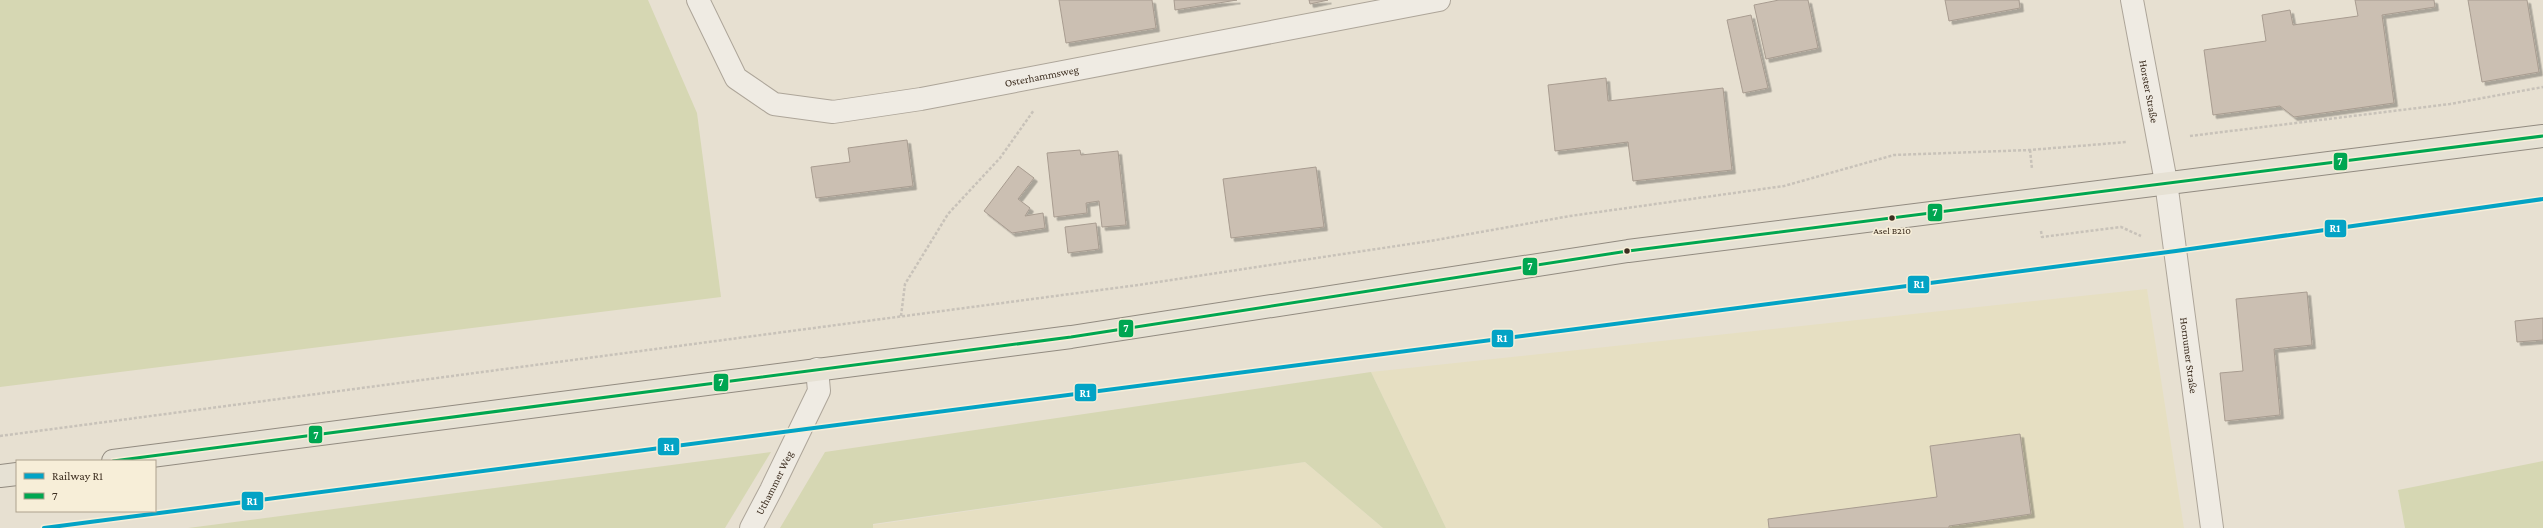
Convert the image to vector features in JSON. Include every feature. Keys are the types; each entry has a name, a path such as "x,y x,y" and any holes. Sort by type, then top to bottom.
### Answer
{"main road":[{"path":"121,460 1071,337 1628,251 2166,182 2543,136"},
{"path":"0,476 16,474"}],"street":[{"name":"Osterhammsweg","path":"698,0 736,78 774,104 833,112 921,99 1439,0"},
{"name":"Horster Straße","path":"2132,0 2166,182"},
{"name":"Hornumer Straße","path":"2166,182 2212,528"},
{"name":"Uthammer Weg","path":"751,528 819,391 817,369"}],"path":[{"path":"901,316 905,284 948,214 1000,158 1058,73"},
{"path":"0,436 1138,285 1436,240 1570,216 1784,186 1894,155 2030,150 2158,140 2450,104 2543,87"}],"shaded area":[{"path":"2147,289 2184,528 1446,528 1371,372"},
{"path":"1305,462 1383,528 873,528 873,525"}],"green space":[{"path":"0,0 648,0 697,113 721,297 0,387"},
{"path":"1371,372 1446,528 1383,528 1305,462 873,524 873,528 780,528 825,452"},
{"path":"771,452 725,528 188,528"},
{"path":"2543,461 2543,528 2405,528 2398,490"}],"building":[{"path":"1059,0 1152,0 1156,28 1066,43"},
{"path":"1174,0 1237,0 1175,10"},
{"path":"1309,0 1328,0 1310,4"},
{"path":"1779,0 1808,0 1818,48 1766,59 1754,5"},
{"path":"1945,0 2019,0 2020,8 1949,21"},
{"path":"2355,0 2434,0 2435,7 2382,15 2394,103 2294,117 2280,106 2213,115 2204,50 2266,41 2262,15 2290,10 2293,25 2358,16"},
{"path":"2468,0 2527,0 2539,72 2482,82"},
{"path":"1751,15 1768,88 1743,93 1727,20"},
{"path":"1606,78 1608,101 1723,88 1732,170 1633,181 1628,142 1555,151 1548,85"},
{"path":"907,140 913,186 816,198 811,167 850,162 848,148"},
{"path":"1080,150 1081,155 1118,151 1126,225 1102,227 1099,201 1086,203 1087,213 1054,217 1047,153"},
{"path":"1018,166 1034,178 1018,199 1030,208 1025,216 1043,213 1045,228 1012,233 984,211"},
{"path":"1316,167 1324,227 1231,238 1223,179"},
{"path":"1096,223 1099,249 1068,253 1065,227"},
{"path":"2307,292 2312,345 2274,349 2280,415 2225,421 2220,373 2243,371 2236,299"},
{"path":"2543,318 2543,340 2517,342 2515,321"},
{"path":"2020,434 2031,514 1949,526 1949,528 1769,528 1768,519 1937,497 1930,446"}],"rail line":[{"name":"R1","path":"44,528 2176,251 2543,199"}],"transit line":[{"name":"7","path":"121,460 1071,337 1628,251 2543,136"}],"place":[{"name":"Asel B210","path":"1892,218"}]}
